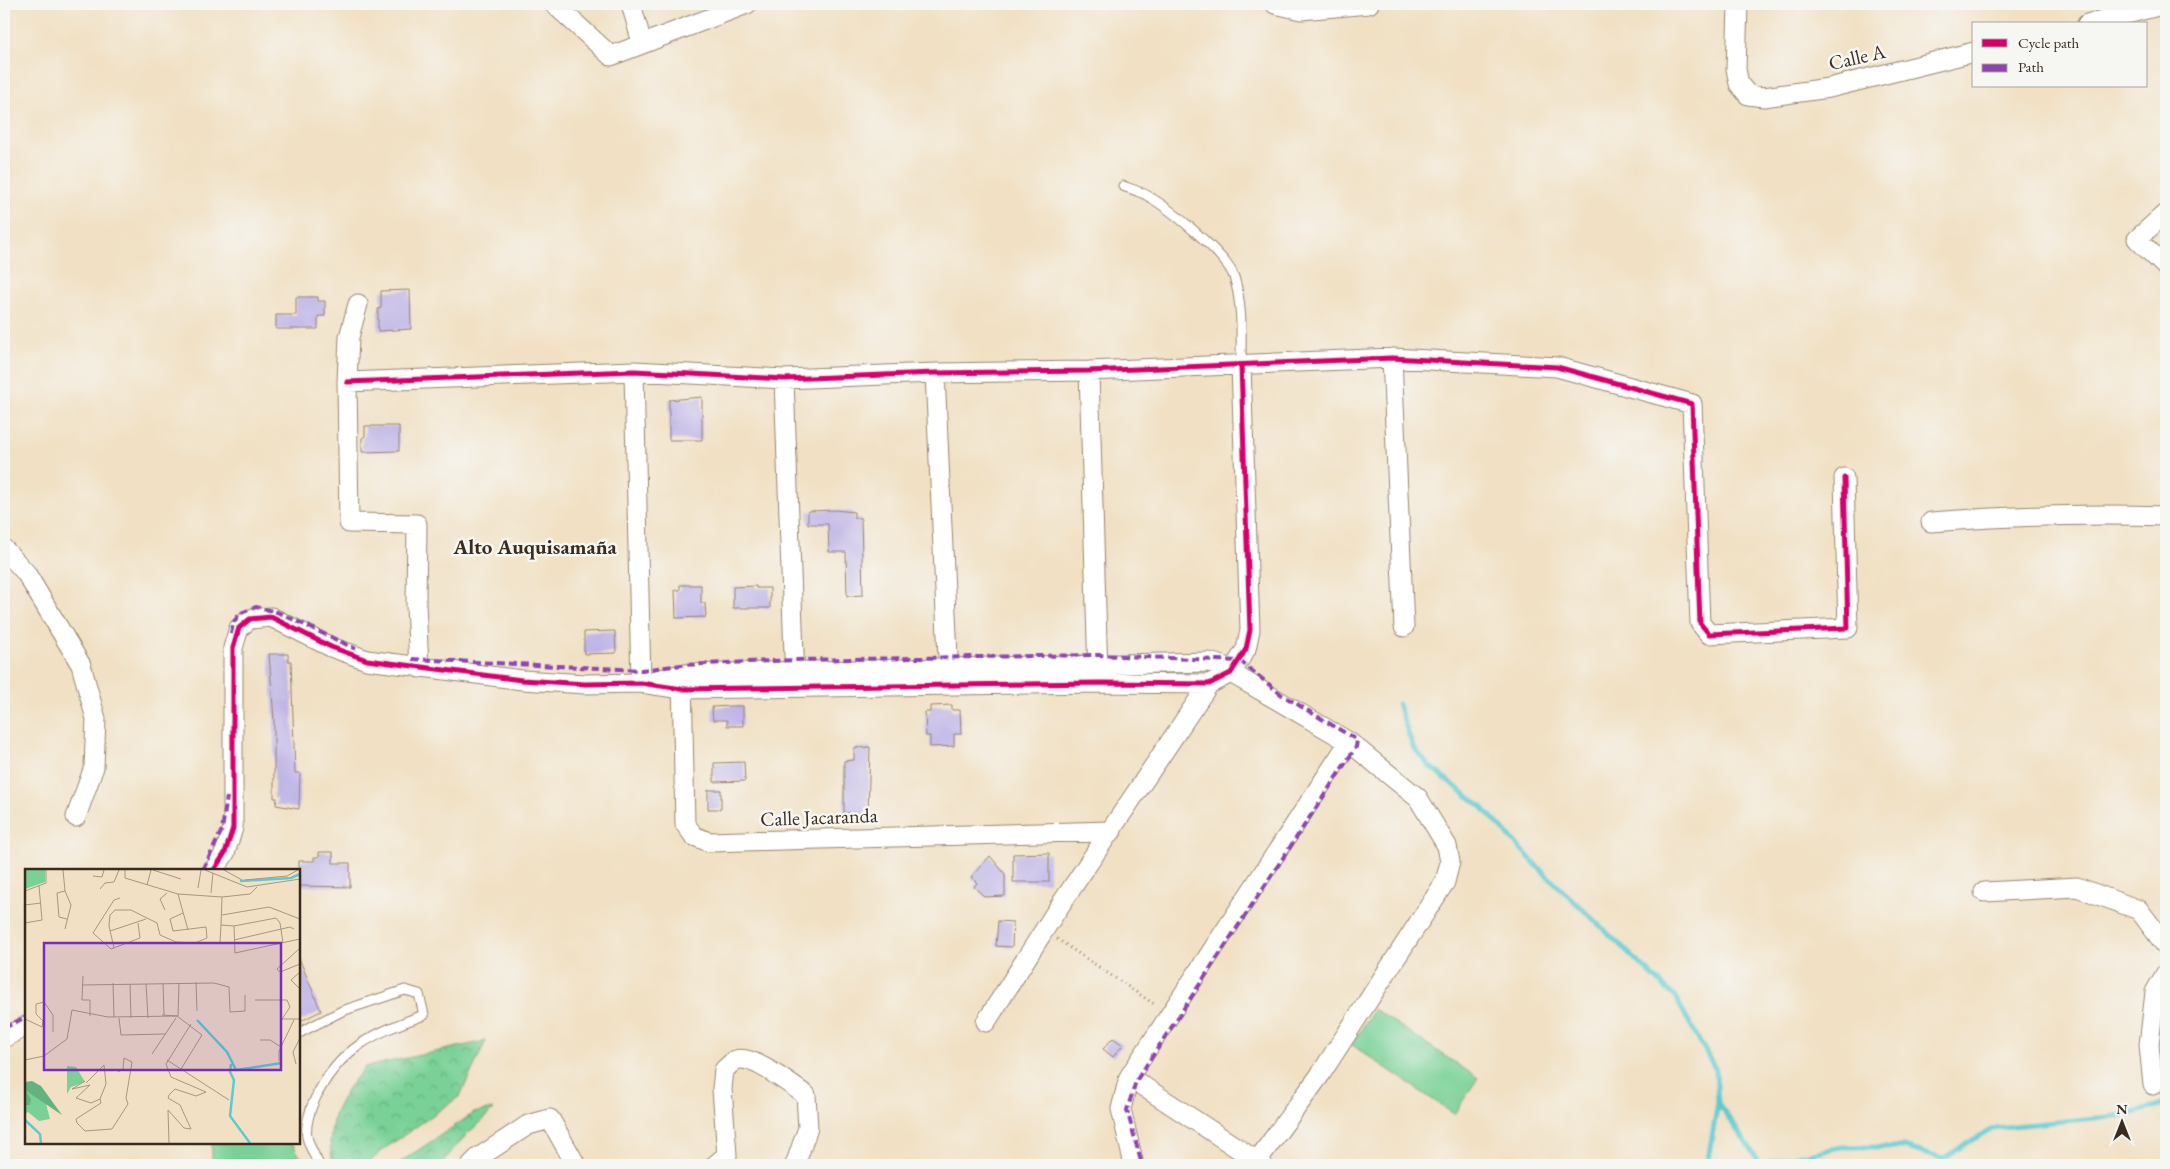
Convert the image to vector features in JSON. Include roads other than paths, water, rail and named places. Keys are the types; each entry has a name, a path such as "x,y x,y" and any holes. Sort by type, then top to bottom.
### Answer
{"street":[{"path":"554,4 611,56 747,4"},
{"path":"630,4 642,44"},
{"path":"1275,4 1300,10 1369,4"},
{"name":"Calle A","path":"1738,4 1736,70 1739,84 1748,96 1764,97 1829,88 1972,52"},
{"path":"2095,22 2166,4"},
{"path":"2166,213 2137,239 2166,267"},
{"path":"358,304 349,337 347,382 349,523 417,524 416,604 419,668"},
{"path":"1392,358 1404,627"},
{"path":"347,382 634,371 784,379 935,373 1089,371 1241,366 1392,358 1558,367 1692,404 1700,623 1709,634 1848,628 1844,478"},
{"path":"215,869 225,853 233,828 233,648 238,628 250,619 271,617 331,647 367,660 522,680 585,684 949,677 1099,683 1209,684 1231,673 1246,650 1250,630 1241,366"},
{"path":"634,371 641,683"},
{"path":"1089,371 1099,683"},
{"path":"935,373 949,677"},
{"path":"784,379 795,680"},
{"path":"1931,522 2019,515 2116,514 2166,516"},
{"path":"4,549 26,574 81,665 94,710 96,718 94,767 76,817"},
{"path":"949,677 1097,664 1209,662 1223,666 1231,673 1349,742 1418,798 1447,846 1450,862 1445,882 1320,1075 1260,1163 1129,1077"},
{"name":"Calle Jacaranda","path":"682,682 685,824 694,836 709,842 1112,831"},
{"path":"986,1022 1044,930 1209,684"},
{"path":"1134,1165 1121,1109 1129,1077 1349,742"},
{"path":"1984,892 2077,887 2139,910 2166,946"},
{"path":"2152,1085 2149,1045 2155,992 2166,973"},
{"path":"4,1038 25,1027"},
{"path":"715,1165 727,1156 722,1089 724,1070 736,1060 745,1060 762,1066 806,1094 808,1128 795,1165"},
{"path":"471,1165 478,1158 528,1125 550,1119 576,1165"}],"lane":[{"path":"1123,186 1148,196 1180,220 1216,252 1233,275 1240,308 1241,366"},
{"path":"300,1032 342,1011 405,990 419,994 424,1015 384,1029 350,1050 322,1084 310,1109 307,1136 319,1165"}],"waterway":[{"path":"1398,704 1413,747 1429,766 1482,807 1538,867 1675,997 1716,1070 1718,1102 1707,1165"},
{"path":"1718,1103 1761,1164 1841,1147 1904,1147 1942,1159 1992,1128 2127,1115 2166,1103"}],"district":[{"name":"Alto Auquisamaña","path":"535,546"}]}
